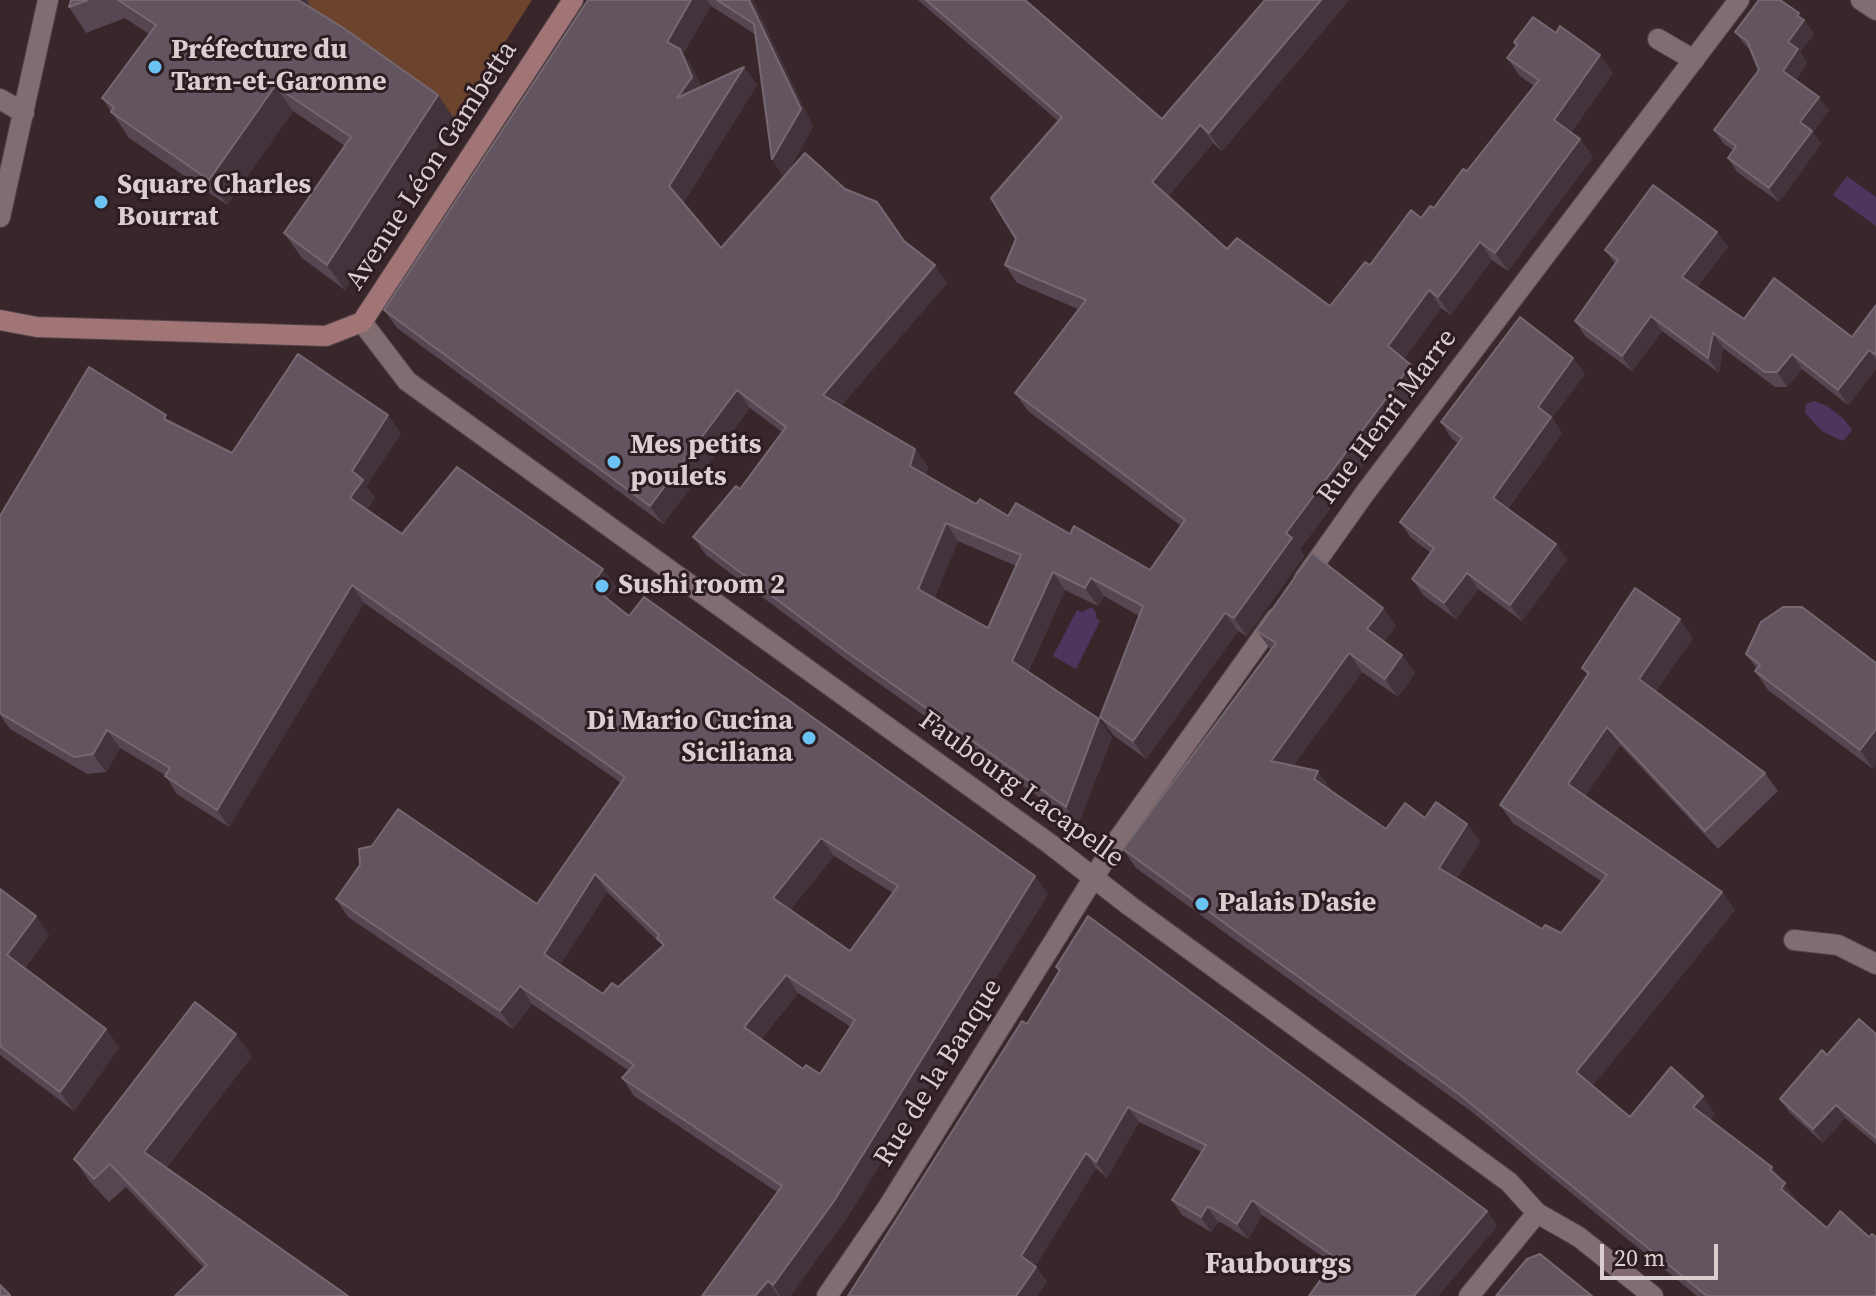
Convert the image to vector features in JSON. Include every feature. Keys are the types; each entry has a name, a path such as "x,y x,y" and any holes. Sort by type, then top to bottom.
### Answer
{"main road":[{"name":"Avenue Léon Gambetta","path":"362,322 573,0"},
{"path":"0,320 37,327 326,336 362,322"}],"street":[{"path":"0,217 48,0"},
{"name":"Rue Henri Marre","path":"1094,877 1365,493 1739,0"},
{"path":"1861,0 1876,10"},
{"path":"1658,39 1694,60"},
{"path":"0,99 24,113"},
{"name":"Faubourg Lacapelle","path":"362,322 407,381 1094,877 1509,1182 1537,1213 1579,1237 1653,1296"},
{"name":"Rue de la Banque","path":"827,1296 886,1210 1094,877"},
{"path":"1794,940 1838,945 1876,964"},
{"path":"1469,1296 1537,1213"}],"shaded area":[{"path":"305,0 532,0 455,120 306,19"},
{"path":"1847,176 1876,197 1876,226 1833,195"},
{"path":"1814,401 1827,406 1852,430 1843,441 1823,432 1805,413 1806,404"},
{"path":"1092,607 1100,621 1076,669 1053,656 1077,610 1082,612"}],"building":[{"path":"71,0 88,0 69,7"},
{"path":"118,0 298,0 438,95 327,265 284,233 351,137 275,86 209,180 111,112 114,107 102,98 156,25"},
{"path":"588,0 691,0 667,42 680,49 692,77 677,98 744,67 669,186 721,248 805,153 845,189 877,202 904,241 935,265 823,395 915,449 910,466 976,504 980,499 1008,516 1016,503 1070,534 1074,526 1150,570 1185,520 1015,393 1086,300 1005,265 1016,239 991,198 1062,117 926,0 1025,0 1162,119 1265,0 1321,0 1209,133 1200,125 1152,182 1227,249 1237,238 1330,306 1365,262 1370,265 1411,210 1421,218 1430,206 1434,208 1539,80 1507,58 1517,45 1514,42 1533,17 1556,33 1560,26 1600,55 1554,120 1580,139 1495,253 1480,242 1438,297 1429,290 1388,346 1411,365 1286,533 1292,538 1234,618 1225,613 1133,741 1100,717 1143,606 1091,578 1085,588 1053,572 1012,661 1099,719 1066,807 847,652 693,537 736,486 740,489 786,427 737,390 650,506 384,310","holes":["946,523 1021,555 988,628 918,589"]},
{"path":"717,0 749,0 801,109 772,159 754,24"},
{"path":"1759,0 1780,0 1804,20 1788,42 1798,49 1783,71 1819,97 1800,122 1812,131 1769,188 1728,158 1736,146 1714,130 1759,70 1747,41 1735,32"},
{"path":"1653,185 1717,232 1682,277 1744,319 1774,278 1852,337 1876,305 1876,355 1869,350 1838,390 1792,354 1777,372 1765,372 1713,333 1708,358 1651,316 1622,356 1575,321 1618,260 1605,250"},
{"path":"1520,317 1573,358 1538,407 1551,417 1493,498 1556,544 1510,605 1467,573 1444,603 1412,579 1434,548 1400,522 1462,438 1441,422"},
{"path":"298,354 388,415 352,471 363,480 350,498 402,534 457,467 603,569 591,586 629,616 644,597 1035,876 834,1201 773,1285 768,1281 755,1296 702,1296 782,1186 622,1078 634,1065 520,986 500,1011 336,899 360,865 359,849 372,846 398,809 537,904 625,777 352,585 217,810 165,776 170,768 107,730 93,754 74,757 0,713 0,516 89,367 166,415 164,419 232,453","holes":["821,838 898,886 850,951 773,898","595,874 659,935 657,938 664,945 618,987 612,983 603,994 544,954","786,975 855,1020 820,1074 806,1065 803,1069 744,1027"]},
{"path":"1312,553 1383,608 1367,629 1402,655 1385,679 1349,653 1271,761 1318,771 1314,779 1386,829 1405,803 1425,818 1436,802 1467,824 1439,868 1542,929 1545,925 1561,933 1607,875 1500,805 1589,673 1582,668 1635,588 1680,619 1639,679 1765,773 1705,831 1607,727 1568,784 1722,892 1576,1072 1630,1117 1671,1067 1703,1096 1693,1107 1772,1167 1770,1170 1785,1183 1781,1189 1827,1228 1840,1211 1869,1237 1872,1234 1876,1237 1876,1296 1707,1296 1459,1094 1123,849 1276,643 1257,631"},
{"path":"1783,607 1802,607 1876,663 1876,729 1860,750 1755,671 1760,665 1746,654 1761,622"},
{"path":"0,889 36,916 7,955 106,1029 60,1092 0,1046"},
{"path":"1088,916 1487,1211 1414,1296 1309,1296 1336,1258 1252,1200 1237,1224 1212,1208 1207,1207 1201,1217 1172,1200 1206,1145 1128,1107 1096,1162 1086,1153 1021,1256 1036,1267 1016,1296 848,1296 1022,1021 1027,1024 1060,970 1056,967"},
{"path":"195,1002 236,1034 144,1152 348,1296 175,1296 207,1265 110,1164 94,1179 74,1159"},
{"path":"1859,1019 1876,1034 1876,1138 1836,1105 1813,1129 1780,1099 1822,1050 1827,1055"},
{"path":"1540,1254 1592,1296 1496,1296 1527,1259"},
{"path":"0,1285 10,1295 0,1296"}],"place":[{"name":"Préfecture du Tarn-et-Garonne","path":"155,67"},
{"name":"Square Charles Bourrat","path":"101,202"},
{"name":"Mes petits poulets","path":"614,462"},
{"name":"Sushi room 2","path":"602,586"},
{"name":"Di Mario Cucina Siciliana","path":"809,738"},
{"name":"Palais D'asie","path":"1202,904"}],"district":[{"name":"Faubourgs","path":"1278,1265"}]}
